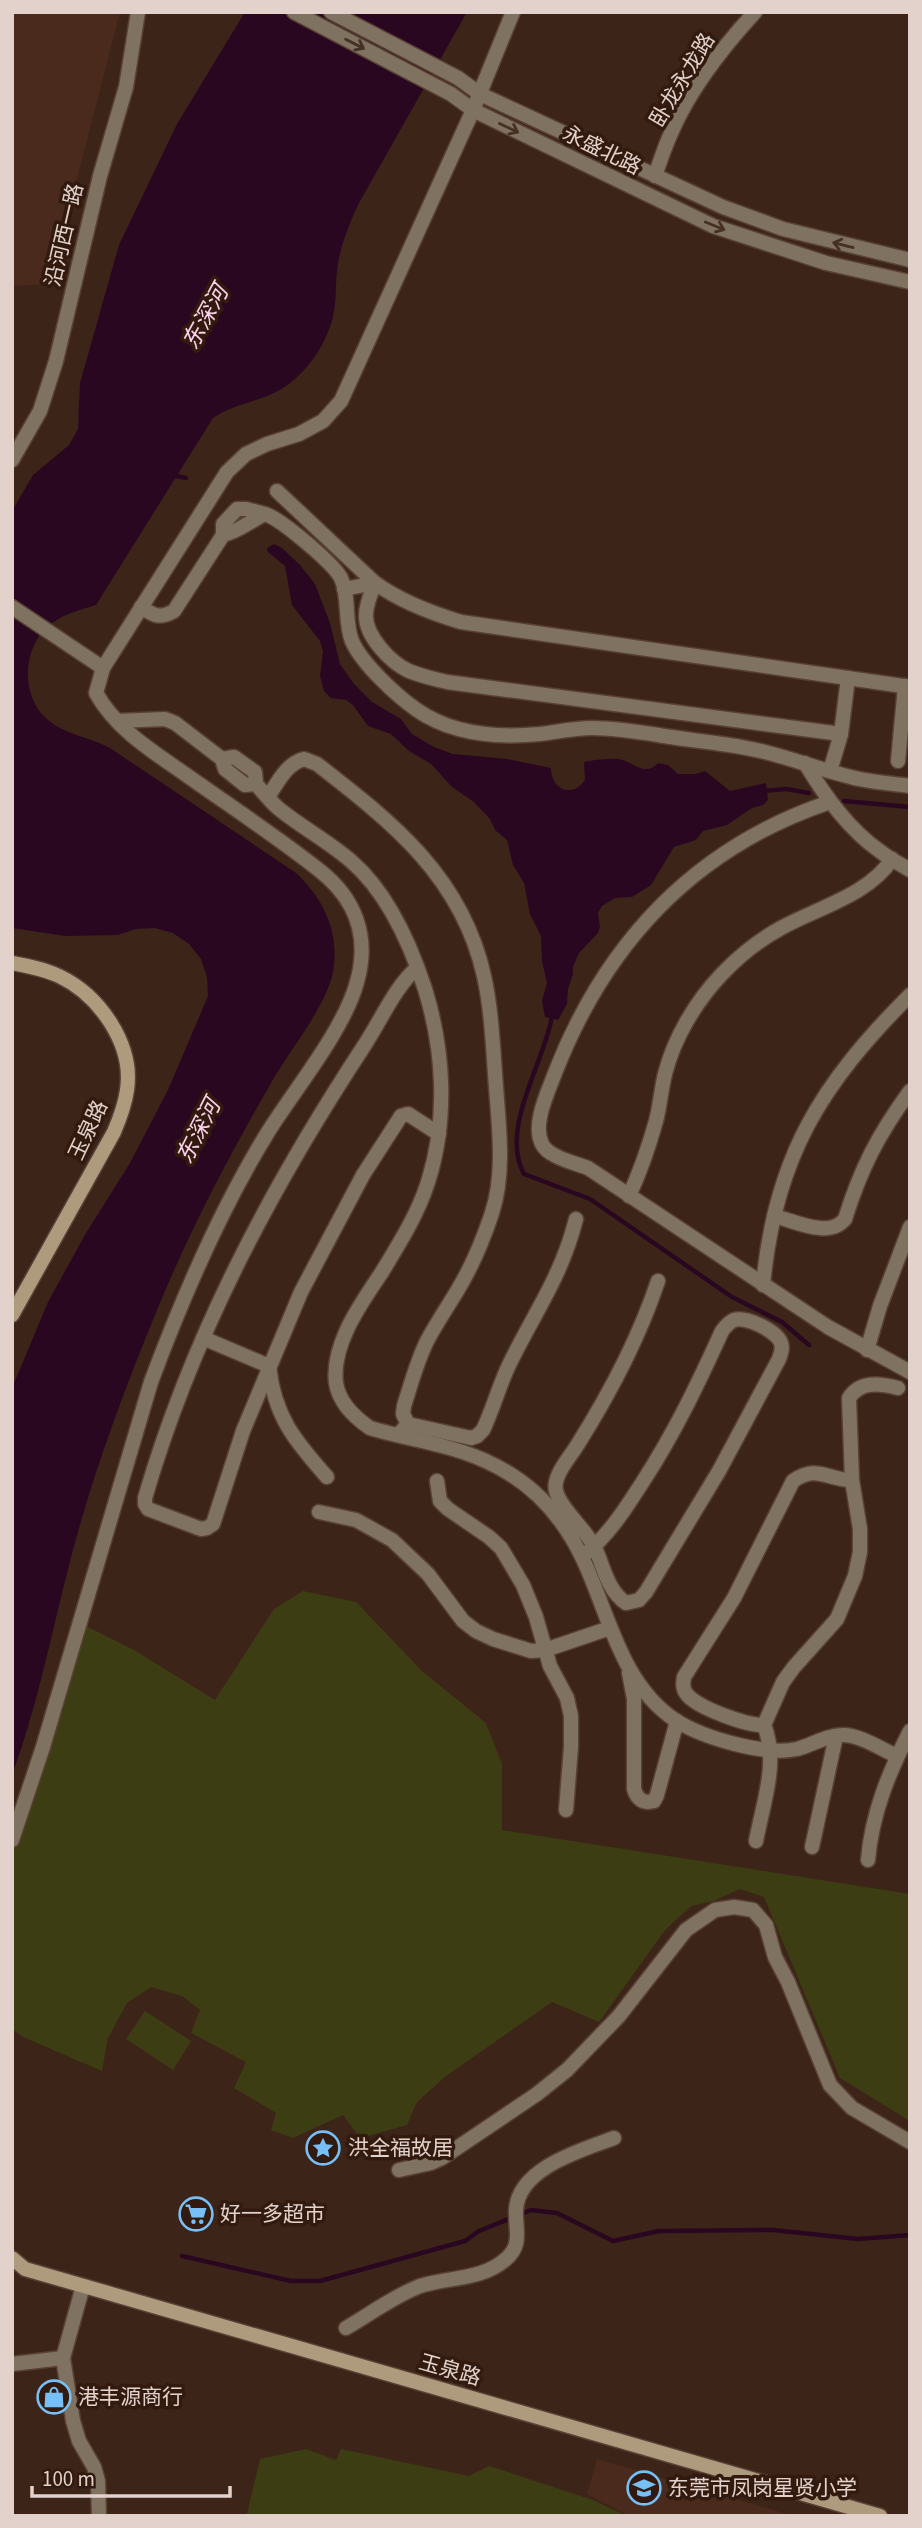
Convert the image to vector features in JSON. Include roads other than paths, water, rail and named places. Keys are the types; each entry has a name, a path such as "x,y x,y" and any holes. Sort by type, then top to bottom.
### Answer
{"street":[{"name":"沿河西一路","path":"12,460 40,411 57,361 100,176 126,87 138,12"},
{"name":"永盛北路","path":"294,12 451,94 473,110 713,226 826,263 910,282"},
{"name":"永盛北路","path":"331,12 458,78 480,94 655,176 783,229 910,260"},
{"path":"12,1840 47,1734 151,1382 167,1340 213,1235 243,1178 267,1134 341,1019 357,981 360,960 360,941 352,906 344,892 133,737 105,709 96,693 103,668 227,472 246,454 299,434 323,421 341,401 473,110 513,12"},
{"name":"卧龙永龙路","path":"655,176 673,129 704,76 733,36 755,12"},
{"path":"277,491 388,593 461,622 907,686 898,761"},
{"path":"141,607 154,616 166,616 174,611 223,535 235,532 249,521 265,514 282,522 333,568 340,578 352,640 364,659 401,697 419,711 450,726 488,735 610,728 726,743 849,777 910,786"},
{"path":"344,589 375,583"},
{"path":"375,583 365,616 367,628 376,642 406,670 424,676 447,682 841,734"},
{"path":"12,607 103,668"},
{"path":"830,771 841,734 848,678"},
{"path":"117,721 165,719 175,723 222,759 225,769 245,785 256,784 278,807 353,863 373,884 406,941 417,968 432,1014 437,1046 441,1081 439,1134 427,1184 413,1218 348,1327 338,1359 336,1382 346,1406 357,1420 370,1428 464,1451 510,1474 531,1489 551,1509 582,1557 627,1665 650,1698 677,1721 720,1738 770,1750 798,1749 836,1736 905,1744 875,1814 869,1860"},
{"path":"268,797 294,761 304,759 317,764 386,819 429,864 458,905 474,941 484,976 490,1012 499,1131 498,1190 492,1213 470,1265 426,1344 404,1406 403,1414 408,1424"},
{"path":"805,764 830,802 861,835 910,870"},
{"path":"830,802 798,814 736,845 682,886 623,947 601,978 565,1047 541,1114 541,1143 547,1151 588,1168 867,1350 910,1372"},
{"path":"629,1196 656,1123 668,1061 684,1027 707,991 758,942 862,887 879,876 892,859"},
{"name":"玉泉路","path":"12,962 59,976 79,988 99,1006 121,1044 127,1066 128,1088 114,1132 12,1315"},
{"path":"417,968 404,979 295,1155 252,1236 203,1338 166,1430 145,1498 148,1509 201,1529 213,1524 243,1431 269,1366 301,1292 334,1228 401,1116 408,1114 439,1134"},
{"path":"764,1285 774,1216 789,1166 804,1130 821,1100 869,1036 910,995"},
{"path":"774,1216 827,1230 839,1226 845,1219 855,1186 876,1140 910,1091"},
{"path":"408,1424 471,1438 484,1430 507,1369 559,1271 576,1219"},
{"path":"867,1350 887,1284 910,1227"},
{"path":"582,1557 594,1547 617,1522 676,1430 727,1324 741,1319 775,1334 781,1340 782,1349 719,1471 639,1600 626,1603 616,1596 594,1547 586,1532 561,1502 555,1490 556,1479 580,1442 632,1347 658,1281"},
{"path":"203,1338 269,1366"},
{"path":"269,1366 272,1392 279,1411 307,1454 327,1477"},
{"path":"756,1840 772,1760 764,1725 783,1682 837,1619 855,1576 860,1552 860,1529 852,1480 849,1398 854,1390 863,1385 898,1388"},
{"path":"398,1436 408,1424"},
{"path":"764,1725 743,1723 694,1701 686,1694 684,1677 734,1598 793,1481 812,1472 852,1480"},
{"path":"437,1481 440,1501 489,1537 513,1565 536,1617 550,1666 566,1698 570,1717 572,1747 566,1810"},
{"path":"319,1512 356,1520 392,1540 428,1574 463,1621 475,1631 531,1651 545,1650 610,1628"},
{"path":"627,1665 634,1699 634,1789 636,1797 642,1801 654,1801 657,1795 677,1721"},
{"path":"811,1847 836,1736"},
{"path":"399,2170 442,2158 537,2094 597,2041 619,2016 672,1944 686,1930 715,1910 734,1907 753,1910 766,1925 775,1957 830,2085 852,2108 910,2142"},
{"path":"346,2328 420,2286 494,2268 513,2252 518,2242 516,2209 525,2187 559,2158 614,2138"},
{"name":"玉泉路","path":"12,2258 25,2269 880,2516"},
{"path":"83,2286 63,2358 73,2421 79,2441 94,2467 98,2481 99,2516"},
{"path":"12,2364 63,2358"}],"water":[{"name":"东深河","path":"245,12 467,12 359,203 338,263 333,317 316,356 286,386 213,418 96,605 64,616 47,627 33,648 29,661 29,686 39,709 47,719 62,729 110,748 296,873 315,894 328,918 335,958 323,1000 271,1083 225,1166 182,1252 145,1339 91,1489 38,1692 12,1775 12,1388 48,1302 86,1233 130,1163 168,1090 208,996 207,977 201,959 189,944 173,933 155,928 136,929 118,935 65,936 12,928 12,511 33,475 69,445 78,429 80,383 119,245 177,124"},
{"path":"274,544 300,565 315,584 330,623 340,664 354,684 372,702 401,719 412,734 434,747 453,754 507,759 551,768 558,786 569,790 580,786 585,780 584,762 615,759 646,769 658,763 668,765 678,774 705,771 730,791 766,783 768,800 727,825 703,831 696,840 674,847 651,885 632,897 615,898 602,906 598,913 598,933 579,953 573,967 567,1004 558,1020 545,1017 542,1001 547,983 542,961 541,936 530,914 524,883 513,865 507,840 495,830 490,819 474,802 452,787 431,764 409,751 391,734 368,726 353,705 346,700 331,698 324,691 320,676 323,651 320,641 292,605 285,566 268,552 267,548"}],"waterway":[{"path":"171,472 186,478"},
{"path":"761,791 786,789 809,793"},
{"path":"844,801 910,807"},
{"path":"552,1016 520,1116 518,1156 524,1174 590,1199 732,1297 782,1322 809,1345"},
{"path":"182,2256 291,2281 320,2281 465,2241 479,2231 531,2210 557,2213 613,2241 659,2231 773,2230 858,2239 910,2235"}],"place":[{"name":"洪全福故居","path":"323,2148"},
{"name":"好一多超市","path":"196,2214"},
{"name":"港丰源商行","path":"54,2397"},
{"name":"东莞市凤岗星贤小学","path":"644,2488"}]}
